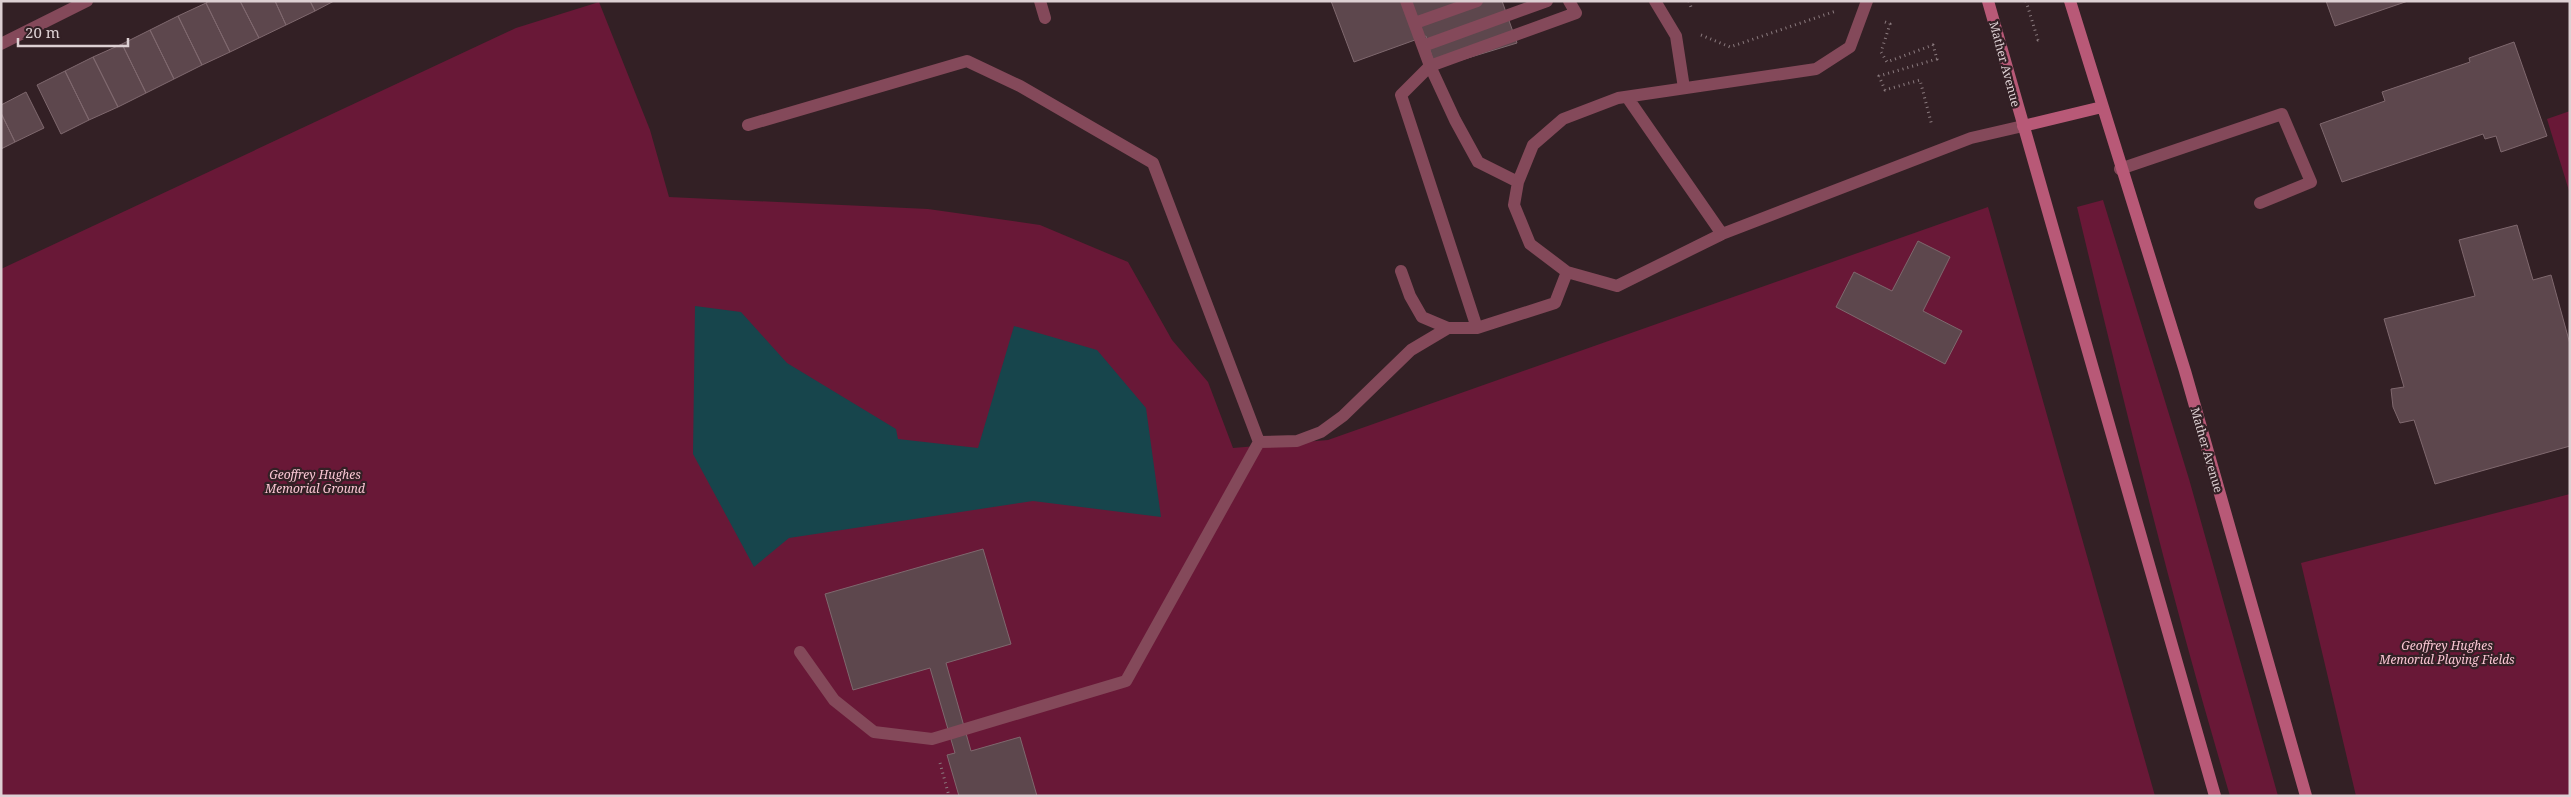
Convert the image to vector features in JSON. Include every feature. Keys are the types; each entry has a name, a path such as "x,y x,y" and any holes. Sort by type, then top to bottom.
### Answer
{"main road":[{"name":"Mather Avenue","path":"1988,1 2022,126 2215,796"},
{"name":"Mather Avenue","path":"2070,1 2120,168 2185,371 2306,796"},
{"path":"2022,126 2102,107"}],"street":[{"path":"1,44 87,1"},
{"path":"1040,1 1045,18"},
{"path":"1406,1 1430,66 1455,120 1478,162 1518,182"},
{"path":"1414,23 1477,1"},
{"path":"1424,46 1547,1"},
{"path":"1477,328 1401,94 1430,66 1576,13 1569,1"},
{"path":"1655,1 1676,36 1684,88"},
{"path":"1867,1 1850,47 1816,69 1627,97 1563,119 1532,145 1518,182 1514,205 1530,244 1568,272 1617,286 1722,234 1971,138 2022,126"},
{"path":"748,124 967,61 1020,86 1153,162 1259,442 1126,680 932,739 874,732 834,700 800,652"},
{"path":"1627,97 1722,234"},
{"path":"2120,168 2282,114 2311,182 2260,203"},
{"path":"1401,271 1410,296 1422,317 1448,328 1477,328 1554,303 1568,272"},
{"path":"1259,442 1297,441 1321,432 1343,416 1411,350 1448,328"}],"path":[{"path":"2026,1 2038,40 2042,39"},
{"path":"932,739 949,796"}],"green space":[{"name":"Geoffrey Hughes Memorial Ground","path":"599,2 650,130 669,197 928,209 1040,225 1128,262 1172,340 1208,382 1233,448 1328,440 1988,207 2155,796 1,796 1,269 516,28"},
{"path":"2570,111 2570,194 2547,119"},
{"path":"2103,200 2189,479 2278,796 2230,796 2168,576 2077,207"},
{"name":"Geoffrey Hughes Memorial Playing Fields","path":"2570,494 2570,796 2356,796 2301,563"}],"water":[{"path":"695,306 741,312 787,363 896,429 898,439 978,448 1014,326 1097,350 1146,408 1161,517 1033,501 789,538 754,567 693,454"}],"building":[{"path":"209,1 240,1 259,38 230,52 206,3"},
{"path":"240,1 275,1 286,25 259,38"},
{"path":"275,1 310,1 315,11 286,25"},
{"path":"310,1 334,1 315,11"},
{"path":"1331,1 1502,1 1517,43 1435,68 1426,36 1354,62"},
{"path":"2326,1 2408,1 2335,26"},
{"path":"206,3 230,52 202,65 178,16"},
{"path":"178,16 202,65 174,79 150,30"},
{"path":"150,30 174,79 146,93 122,44"},
{"path":"2514,42 2547,136 2501,152 2496,136 2485,139 2483,134 2342,182 2320,124 2385,101 2382,92 2470,62 2469,58"},
{"path":"122,44 146,93 118,107 93,57"},
{"path":"93,57 118,107 89,120 65,71"},
{"path":"65,71 89,120 61,134 37,85"},
{"path":"26,92 44,128 15,142 1,113 1,105"},
{"path":"1,113 15,142 1,149"},
{"path":"2517,225 2533,280 2551,275 2570,344 2570,446 2435,484 2414,420 2400,423 2393,407 2391,389 2404,387 2384,319 2475,296 2459,240"},
{"path":"1918,241 1950,257 1923,311 1962,331 1945,364 1836,307 1854,272 1892,291"},
{"path":"983,549 1011,644 946,663 971,751 1020,737 1037,796 959,796 947,755 955,753 930,668 853,690 825,594"}]}
